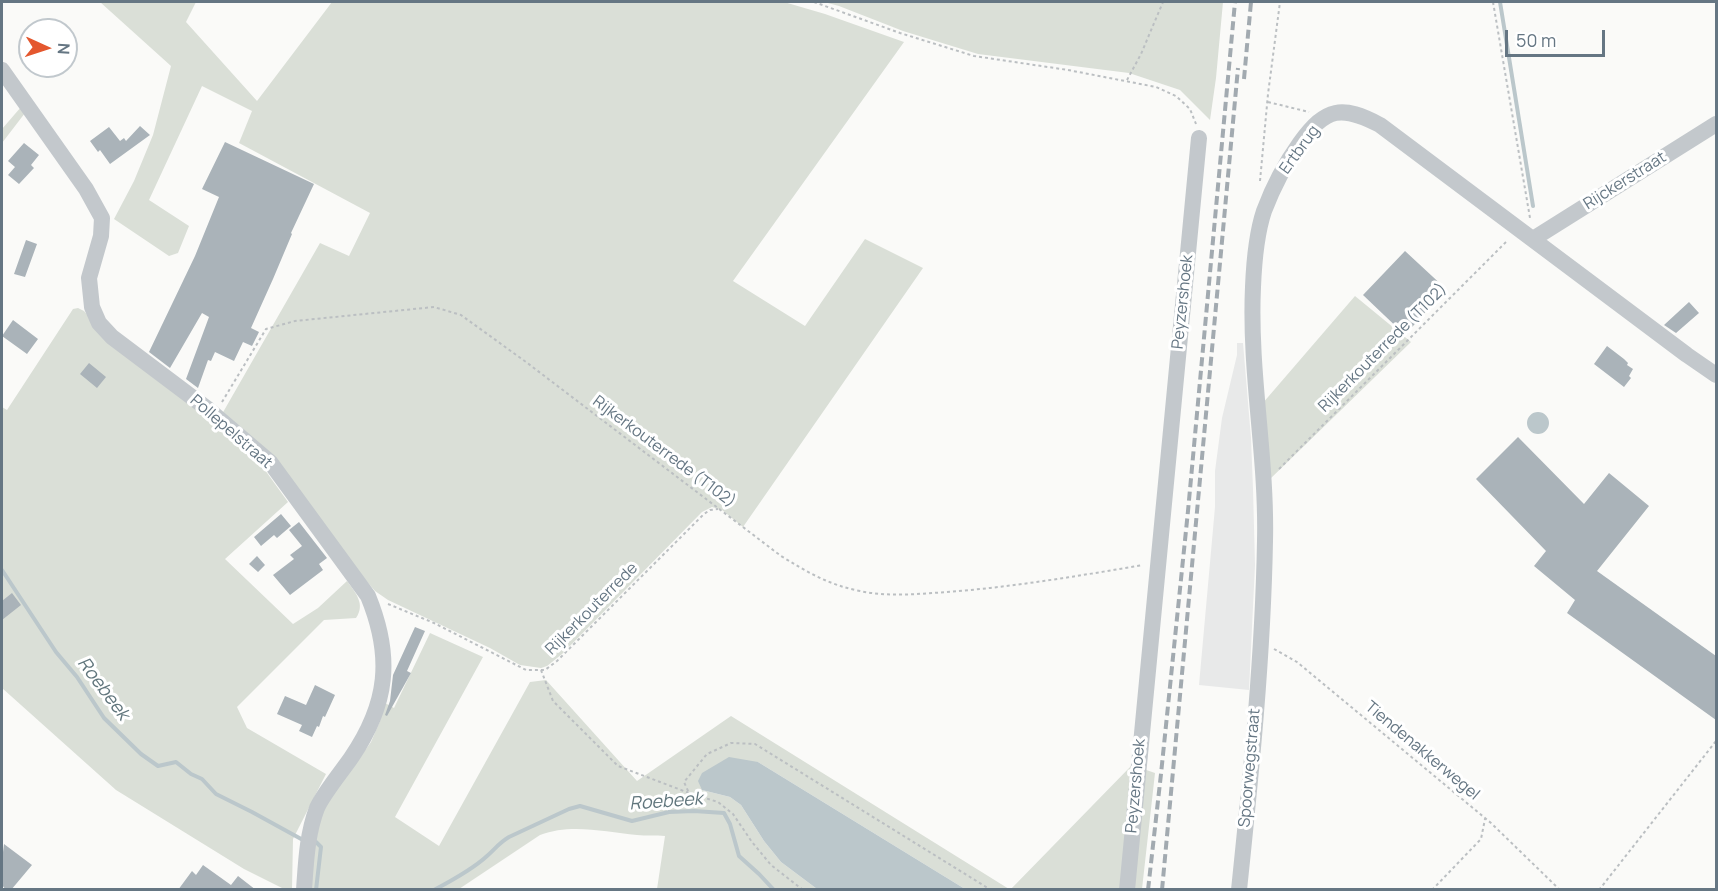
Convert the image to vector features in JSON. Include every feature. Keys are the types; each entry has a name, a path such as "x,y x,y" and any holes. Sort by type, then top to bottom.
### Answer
{"street":[{"name":"Pollepelstraat","path":"2,70 86,189 102,218 101,236 89,278 92,307 99,323 112,337 214,415 270,462 368,596 377,618 383,645 384,672 379,702 353,754 318,806 309,840 304,890"},
{"name":"Ertbrug","path":"1260,645 1265,540 1264,484 1253,357 1252,301 1256,248 1264,212 1283,170 1313,127 1327,116 1334,112 1353,113 1380,125 1712,372"},
{"name":"Rijckerstraat","path":"1527,234 1716,124"},
{"name":"Peyzershoek","path":"1127,890 1199,138"},
{"name":"Spoorwegstraat","path":"1239,890 1260,645"}],"path":[{"path":"814,2 900,33 974,56 1127,80 1156,87 1176,96 1190,109 1195,119 1199,138"},
{"path":"1127,80 1141,54 1163,2"},
{"path":"1260,184 1280,2"},
{"path":"1493,2 1527,234"},
{"path":"1268,102 1327,116"},
{"name":"Rijkerkouterrede (T102)","path":"1264,484 1527,234"},
{"name":"Rijkerkouterrede (T102)","path":"214,415 266,329 295,321 434,307 461,315 781,556 816,577 838,586 884,594 978,590 1157,562"},
{"name":"Rijkerkouterrede","path":"368,596 434,623 526,670 545,670 557,661 704,514 718,509"},
{"name":"Tiendenakkerwegel","path":"1260,645 1277,649 1297,662 1485,819 1560,890"},
{"path":"541,670 553,701 618,766 718,802 733,814 771,865 803,890"},
{"path":"1599,890 1716,741"},
{"path":"689,793 684,782 707,754 730,743 755,744 991,890"},
{"path":"1432,890 1481,839 1485,819"}],"shaded area":[{"path":"100,2 196,2 186,22 257,101 332,2 784,2 825,14 904,42 733,281 805,326 865,239 923,268 743,527 722,510 712,507 702,512 562,654 541,668 520,665 490,648 388,600 375,591 222,414 320,243 349,256 370,213 239,143 252,111 202,86 149,200 189,226 178,253 169,256 114,219 134,181 153,135 171,66"},
{"path":"824,2 1223,2 1210,120 1180,90 1129,73 978,54 903,31"},
{"path":"21,107 25,113 2,143 2,129"},
{"path":"1355,296 1411,342 1268,481 1262,404"},
{"path":"78,308 257,459 288,502 225,559 293,624 318,608 347,581 360,603 356,618 324,620 237,707 247,728 326,774 293,839 292,889 284,889 244,869 116,790 2,688 2,407 7,410 73,309"},
{"path":"1237,343 1243,343 1253,489 1255,565 1249,690 1199,685 1215,507 1215,471 1222,418 1237,355"},
{"path":"1534,412 1542,412 1549,419 1549,427 1542,434 1534,434 1527,427 1527,419"},
{"path":"430,633 483,657 395,817 439,846 530,682 546,680 637,781 731,716 1009,889 965,889 758,762 702,790 730,797 741,805 764,841 781,862 817,889 657,889 665,836 576,829 552,831 540,835 459,889 310,890 315,834 325,806 371,742 385,703 394,708"},
{"path":"729,757 758,762 965,889 817,889 781,862 764,841 741,805 730,797 702,790 698,781 702,773"},
{"path":"1132,765 1155,773 1142,889 1010,890"}],"building":[{"path":"140,126 150,135 110,164 90,141 109,127 120,141 124,138 126,141"},
{"path":"225,142 314,184 251,328 259,332 252,346 243,342 234,361 215,352 211,361 208,360 198,388 186,379 209,317 202,313 170,368 149,352 195,256 219,197 202,189"},
{"path":"24,143 39,155 31,165 34,168 19,184 8,175 15,167 8,161"},
{"path":"26,240 37,244 25,277 14,274"},
{"path":"1405,251 1446,289 1405,335 1363,295"},
{"path":"1689,302 1699,313 1676,333 1664,325"},
{"path":"13,320 38,339 27,354 2,336"},
{"path":"1607,346 1633,369 1629,376 1631,378 1624,387 1594,364"},
{"path":"89,363 106,377 97,388 80,374"},
{"path":"1518,437 1584,504 1609,473 1649,506 1597,571 1716,656 1716,720 1567,613 1575,600 1534,566 1546,551 1476,479"},
{"path":"281,514 291,526 277,538 274,535 261,546 254,537"},
{"path":"299,522 327,558 319,564 323,570 290,595 273,575 294,559 290,555 302,546 289,530"},
{"path":"257,556 265,565 258,572 249,564"},
{"path":"12,593 21,605 2,620 2,601"},
{"path":"415,627 425,631 407,671 411,673 387,716 385,715 390,701 393,675"},
{"path":"315,685 335,695 312,737 299,731 302,725 277,714 285,696 306,705"},
{"path":"4,844 32,865 11,890 6,890 2,885"},
{"path":"203,865 231,885 238,876 256,890 178,890 192,871 196,875"}],"waterway":[{"path":"1500,2 1533,206"},
{"name":"Roebeek","path":"2,570 56,652 77,677 104,718 141,754 158,766 176,762 191,774 202,779 216,794 303,840"},
{"name":"Roebeek","path":"434,890 475,866 509,837 580,806 632,821 669,812 724,813 730,824 739,856 774,890"},
{"name":"Roebeek","path":"316,842 321,847 316,890"}],"railway":[{"path":"1148,890 1188,511 1235,2"},
{"path":"1244,79 1251,2"},
{"path":"1162,890 1238,68"}]}
